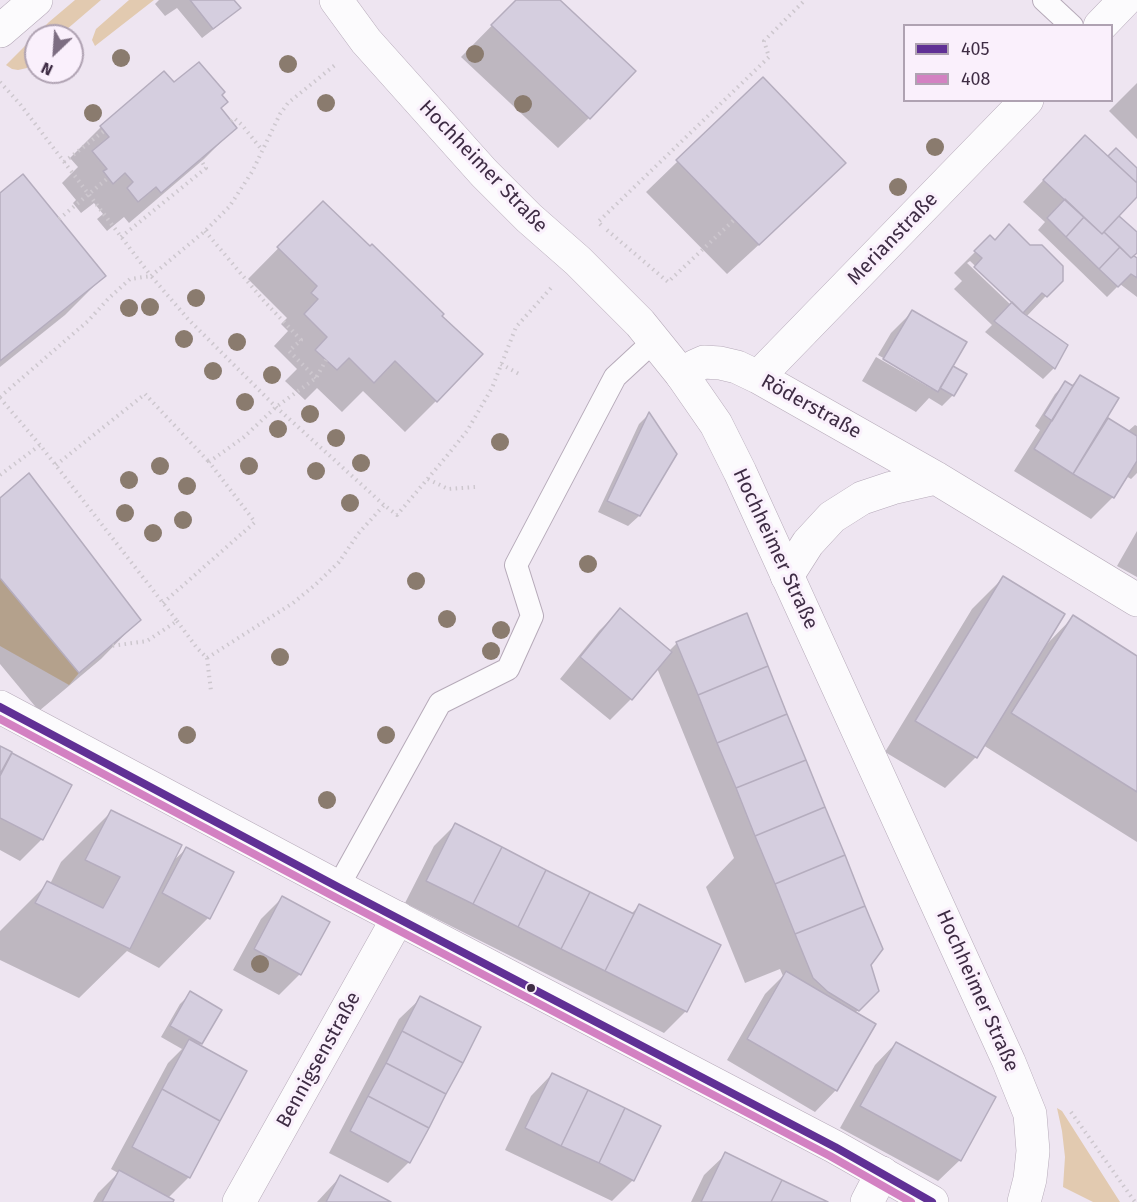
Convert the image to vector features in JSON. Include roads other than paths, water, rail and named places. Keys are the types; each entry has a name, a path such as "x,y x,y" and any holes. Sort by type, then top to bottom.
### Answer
{"street":[{"path":"0,32 36,0"},
{"name":"Hochheimer Straße","path":"336,0 366,40 484,173 529,218 578,261 656,340 716,424 1010,1062 1030,1114 1033,1151 1030,1179 1024,1202"},
{"path":"1102,24 1125,0"},
{"name":"Merianstraße","path":"758,377 1025,102"},
{"name":"Röderstraße","path":"682,375 704,362 720,363 758,377 936,477 1137,600"},
{"path":"788,576 808,543 832,517 862,498 936,477"},
{"path":"0,707 645,1047 932,1202"},
{"name":"Bennigsenstraße","path":"239,1202 398,918"},
{"path":"867,1202 882,1173"}],"lane":[{"path":"1044,0 1070,24"},
{"path":"338,887 440,703 508,669 532,616 516,565 615,377 656,340"}]}
